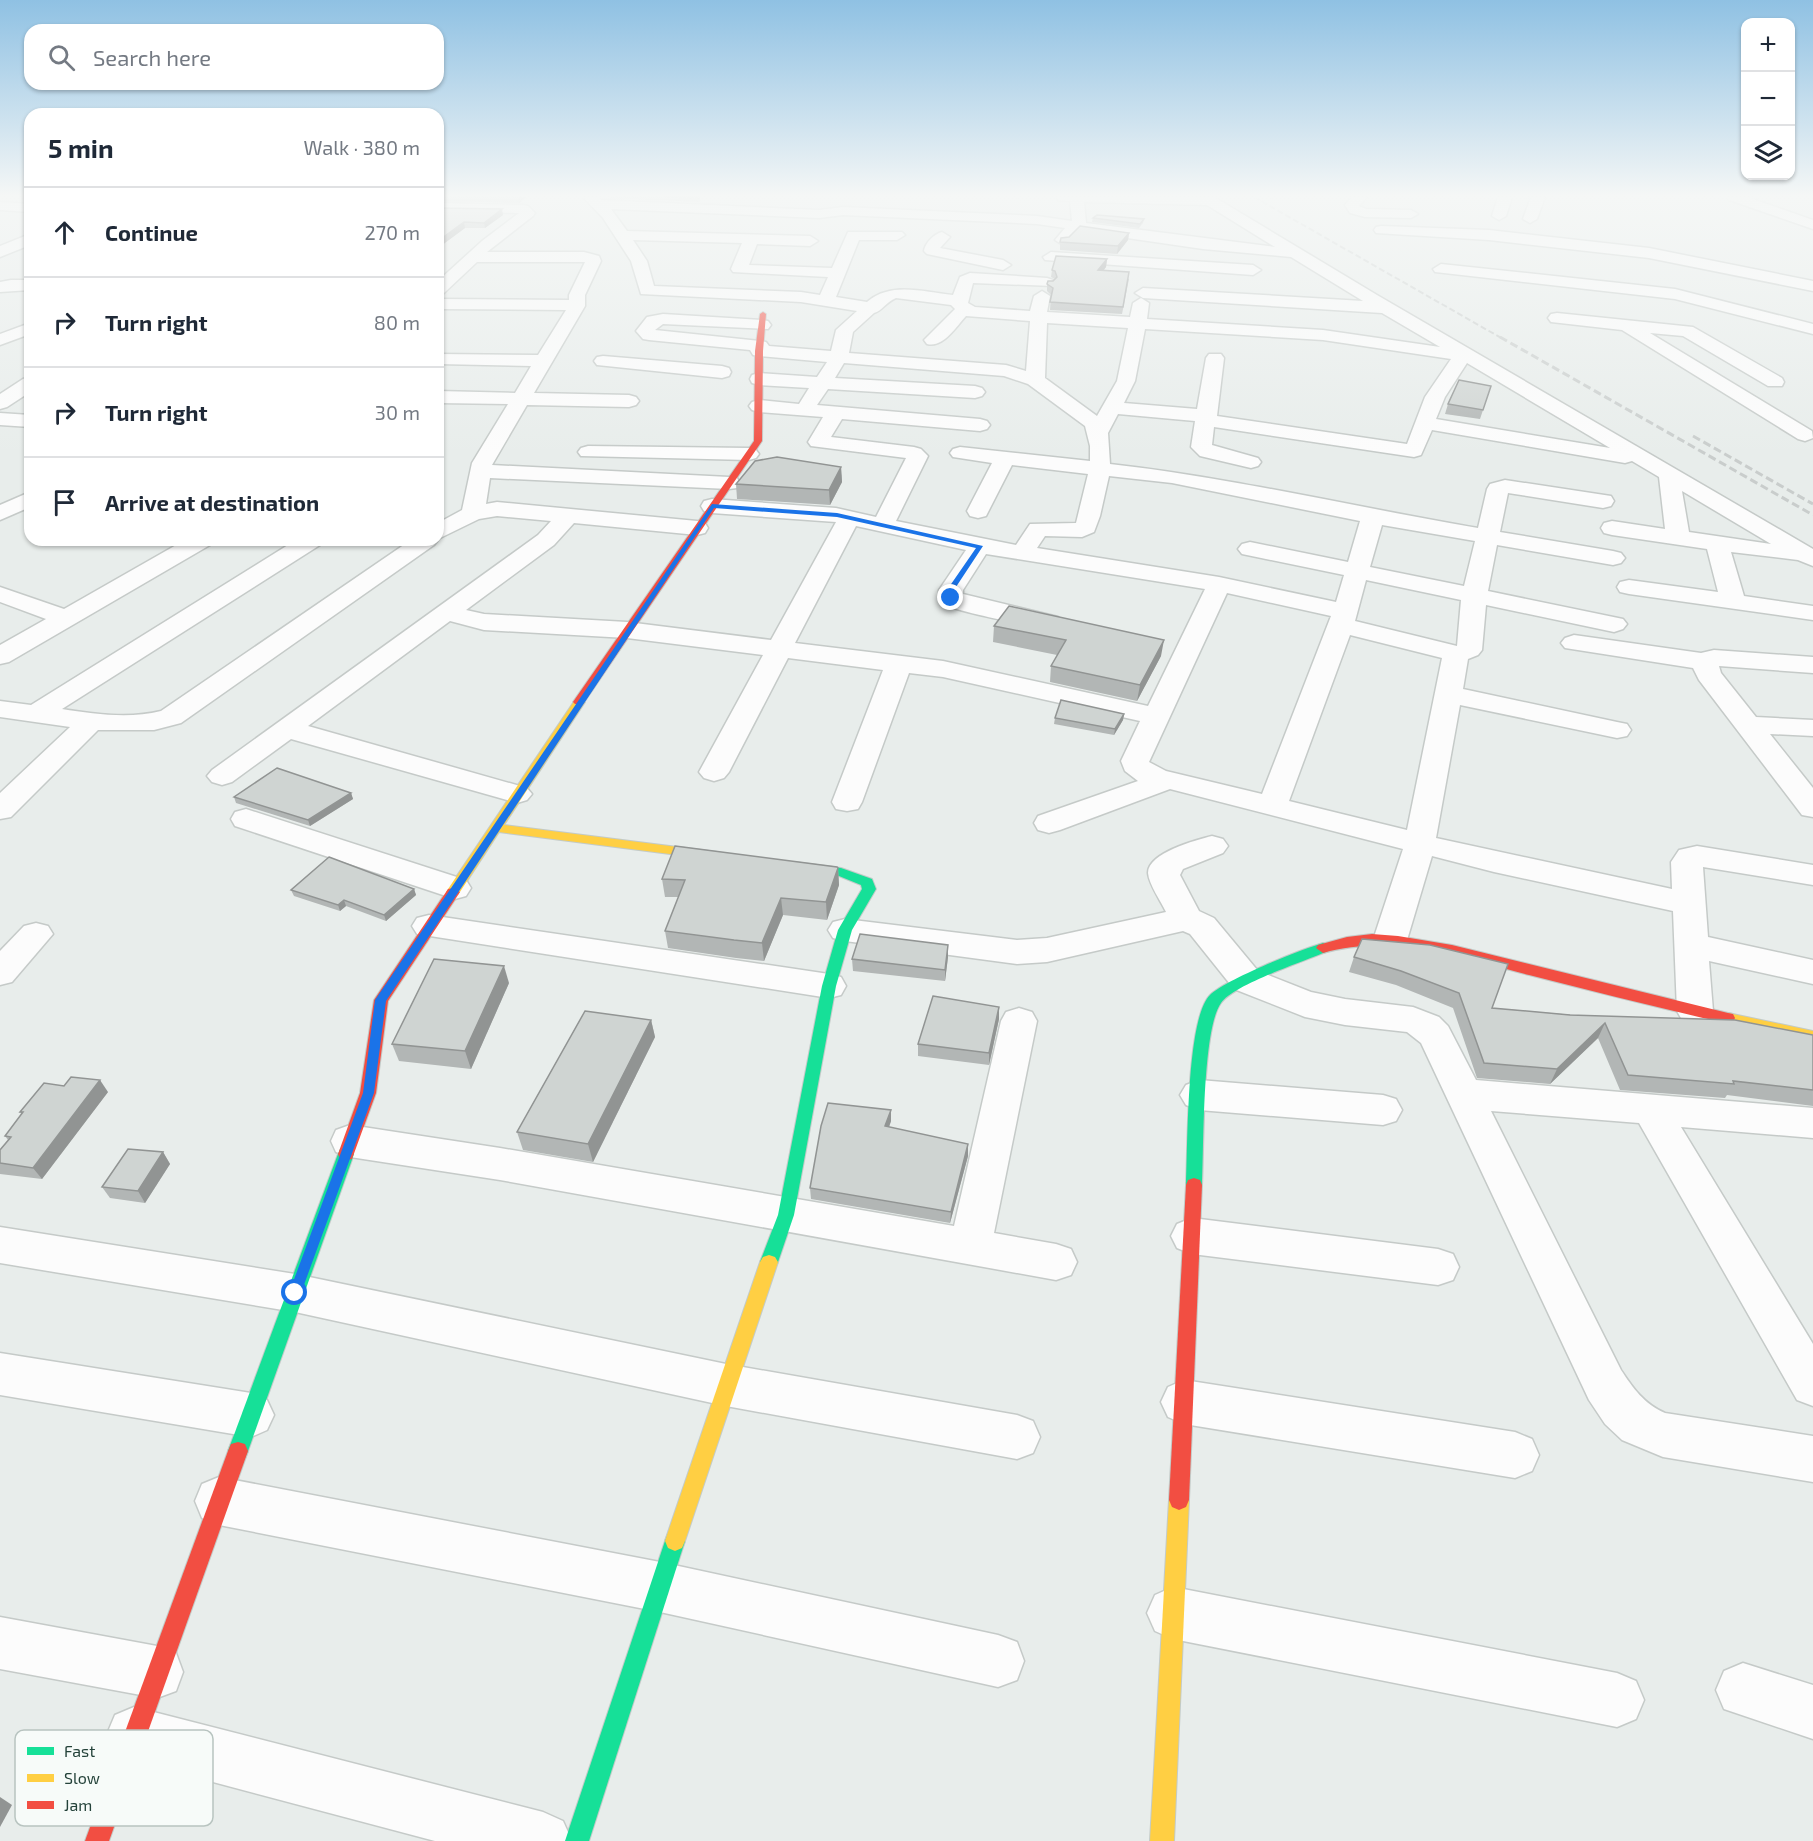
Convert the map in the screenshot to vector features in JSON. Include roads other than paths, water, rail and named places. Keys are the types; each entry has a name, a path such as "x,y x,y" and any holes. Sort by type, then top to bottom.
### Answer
{"street":[{"path":"473,513 482,463 577,305 583,283"},
{"path":"135,1730 368,1093 381,1000 627,630 758,441 760,348 763,320 669,319 653,321 635,313 647,291 645,283"},
{"path":"826,301 833,283"},
{"path":"933,340 961,305 965,283"},
{"path":"1035,380 1040,317 1038,309 1047,283"},
{"path":"1099,431 1126,381 1145,283"},
{"path":"1345,283 1810,558"},
{"path":"1603,283 1680,295 1813,329"},
{"path":"0,287 24,285"},
{"path":"647,291 776,295 873,308"},
{"path":"804,410 819,383 838,357 846,330 886,295 895,293 961,305 978,313 1340,336 1467,357"},
{"path":"1143,293 1315,302 1389,309"},
{"path":"1548,301 1700,321 1698,327 1687,331"},
{"path":"444,304 577,305"},
{"path":"1730,326 1744,327 1759,316"},
{"path":"1557,318 1687,331 1775,382"},
{"path":"10,319 24,320"},
{"path":"653,321 645,333 838,357 993,368 1035,380 1094,423 1099,431 1101,442 1099,468 1086,527 1082,530 1038,529 1021,554"},
{"path":"543,323 566,324"},
{"path":"1623,324 1805,435"},
{"path":"0,340 24,337"},
{"path":"1113,408 1206,418 1414,451 1435,398 1467,357"},
{"path":"1215,358 1203,450 1251,462"},
{"path":"444,359 544,361"},
{"path":"868,386 881,359"},
{"path":"603,361 722,372"},
{"path":"646,452 632,417 653,366"},
{"path":"0,379 24,381"},
{"path":"759,379 975,392"},
{"path":"0,403 24,386"},
{"path":"444,397 521,399 632,417"},
{"path":"759,406 980,425"},
{"path":"836,413 818,442 914,453 918,456 882,526"},
{"path":"0,419 24,421"},
{"path":"1426,423 1645,460"},
{"path":"1239,490 1266,428"},
{"path":"588,452 749,454"},
{"path":"960,453 1172,477 1373,517 1613,558"},
{"path":"978,511 1005,458"},
{"path":"480,471 729,483"},
{"path":"1669,474 1678,538"},
{"path":"712,506 825,513 1021,554 1219,584 1343,618 1456,654 1469,650 1474,597 1500,487 1604,501"},
{"path":"0,513 24,503"},
{"path":"444,528 473,513 497,509 697,528"},
{"path":"222,776 546,540 568,516"},
{"path":"1272,806 1343,618 1373,517"},
{"path":"714,772 849,518"},
{"path":"1612,528 1810,558"},
{"path":"1718,543 1733,602"},
{"path":"0,656 192,546"},
{"path":"36,713 302,546"},
{"path":"0,708 142,724 171,717 416,546"},
{"path":"980,546 951,590 951,598 963,603 1075,628"},
{"path":"1250,549 1474,597 1614,624"},
{"path":"1219,584 1177,650 1157,716 1135,760 1135,765 1147,774 1494,862 1689,903"},
{"path":"1629,586 1813,613"},
{"path":"0,594 66,618"},
{"path":"446,613 498,623 627,630 944,669 1157,716"},
{"path":"1574,643 1706,662 1714,658 1813,665"},
{"path":"1390,940 1420,843 1456,654"},
{"path":"1706,662 1708,674 1812,805"},
{"path":"847,802 899,663"},
{"path":"1448,694 1617,730"},
{"path":"0,810 93,720"},
{"path":"1748,725 1813,728"},
{"path":"287,729 517,795"},
{"path":"0,775 32,778"},
{"path":"1049,823 1168,780"},
{"path":"246,819 455,888"},
{"path":"495,828 728,857"},
{"path":"1186,919 1164,875 1165,867 1212,846"},
{"path":"1695,1011 1687,862 1690,857 1697,856 1813,875"},
{"path":"577,1841 726,1385 786,1215 829,986 845,930 868,890 867,882 844,872 774,863"},
{"path":"845,930 1017,952 1047,950 1186,919 1202,926 1246,980 1305,1004 1345,1012 1413,1020 1426,1026 1435,1035 1605,1385 1621,1409 1638,1424 1663,1435 1813,1460"},
{"path":"429,926 829,986"},
{"path":"0,973 36,934"},
{"path":"1161,1841 1201,1048 1206,1018 1215,1000 1236,984 1347,940 1390,940 1448,951 1695,1011 1813,1036"},
{"path":"1692,945 1813,972"},
{"path":"970,1248 1019,1021"},
{"path":"1464,1094 1813,1123"},
{"path":"1199,1095 1383,1110"},
{"path":"1651,1110 1813,1385"},
{"path":"350,1141 500,1164 1056,1262"},
{"path":"1192,1236 1438,1267"},
{"path":"0,1245 295,1293 726,1385 1017,1437"},
{"path":"0,1374 251,1415"},
{"path":"1184,1402 1515,1455"},
{"path":"219,1501 660,1587 998,1660"},
{"path":"1173,1613 1617,1700"},
{"path":"0,1644 157,1672"},
{"path":"1743,1690 1813,1712"},
{"path":"213,1755 543,1841"},
{"path":"97,1841 102,1826"}],"railway":[{"path":"1405,283 1503,339"},
{"path":"1500,337 1813,515"},
{"path":"1693,436 1813,504"}]}
